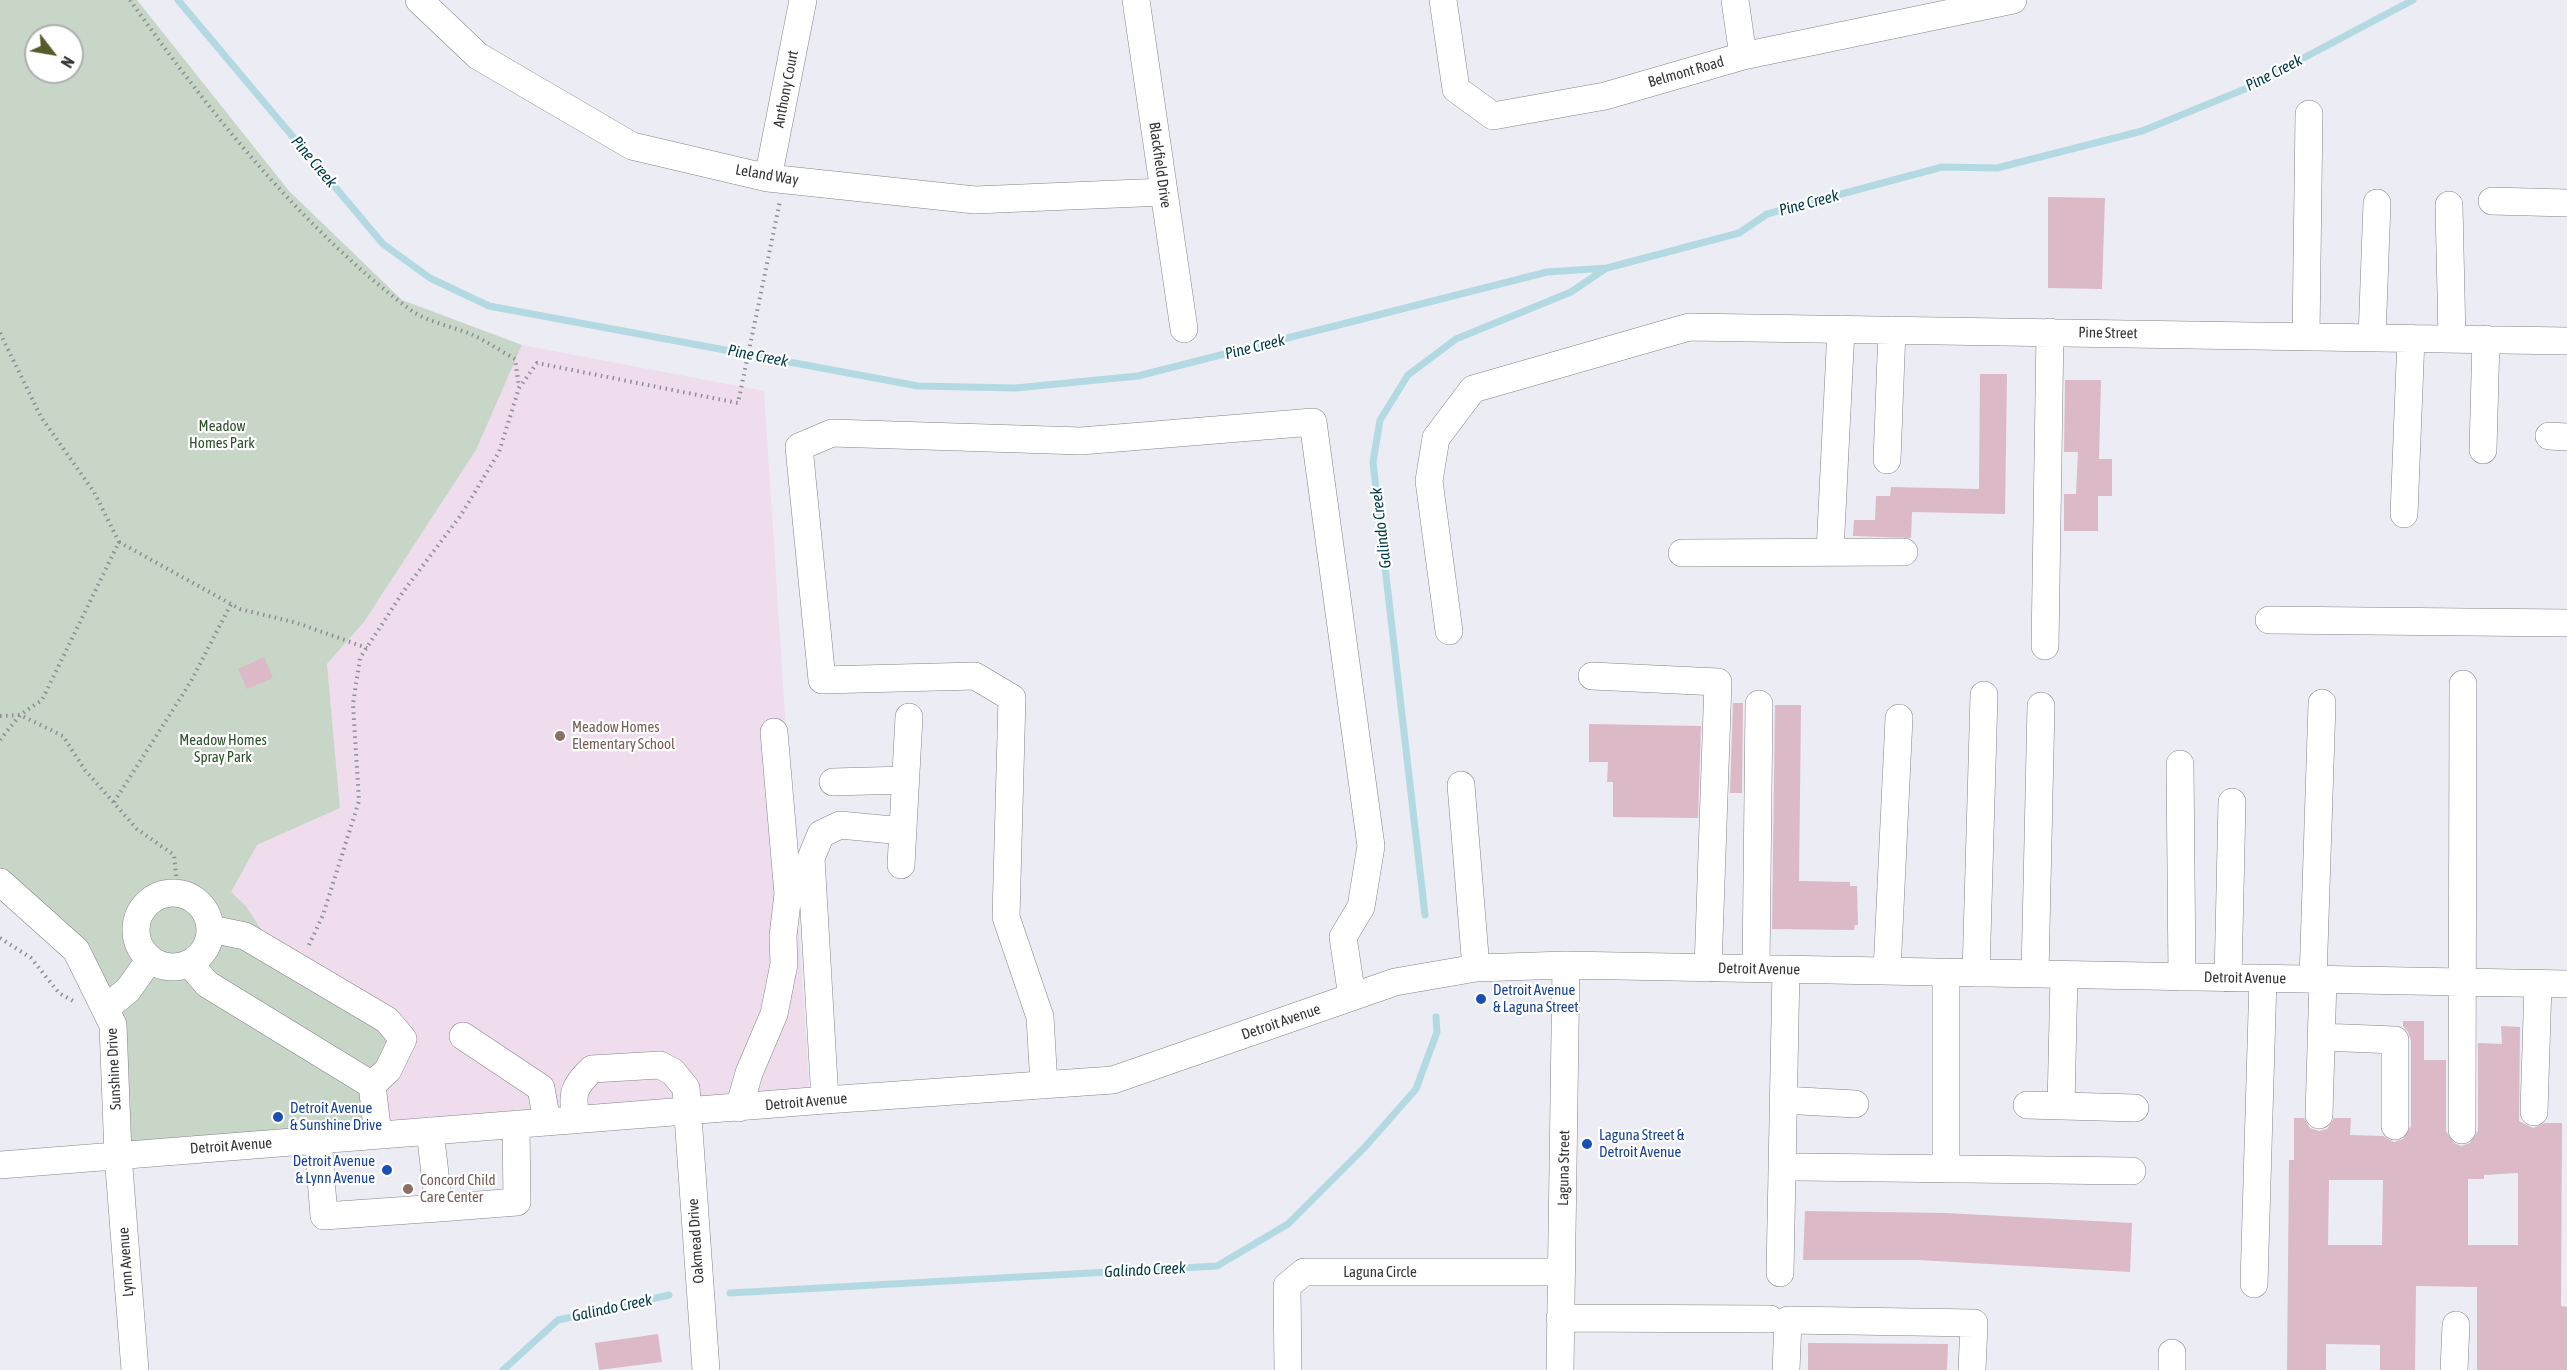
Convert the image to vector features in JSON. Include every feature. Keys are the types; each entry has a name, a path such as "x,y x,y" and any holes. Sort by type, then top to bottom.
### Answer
{"street":[{"name":"Leland Way","path":"418,0 478,56 632,146 768,178 975,200 1164,192"},
{"name":"Anthony Court","path":"768,178 803,0"},
{"name":"Blackfield Drive","path":"1136,0 1184,329"},
{"name":"Belmont Road","path":"1443,0 1456,89 1493,116 1605,96 1743,56 2013,0"},
{"path":"1735,0 1743,56"},
{"path":"2306,336 2309,114"},
{"path":"2492,201 2567,203"},
{"path":"2372,338 2377,203"},
{"path":"2449,205 2452,339"},
{"name":"Pine Street","path":"1449,631 1429,481 1436,438 1473,389 1689,327 2567,341"},
{"path":"1830,552 1841,329"},
{"path":"1887,459 1892,330"},
{"path":"2045,646 2050,332"},
{"path":"2404,514 2411,338"},
{"path":"2483,450 2486,339"},
{"path":"1044,1085 1040,1017 1006,917 1012,698 975,676 822,680 799,447 832,433 1081,441 1313,422 1371,846 1361,907 1343,936 1352,997"},
{"path":"1682,553 1904,552"},
{"path":"2269,620 2567,623"},
{"path":"1592,676 1718,682 1708,968"},
{"path":"2462,1130 2463,684"},
{"path":"1976,973 1984,695"},
{"path":"2319,1114 2321,1037 2318,980 2322,703"},
{"path":"1756,969 1759,704"},
{"path":"2035,974 2041,706"},
{"path":"901,865 909,717"},
{"path":"1887,971 1899,718"},
{"path":"739,1108 748,1073 774,1014 784,964 783,936 788,894 774,732"},
{"path":"2180,764 2182,977"},
{"path":"833,782 906,780"},
{"path":"1461,785 1476,968"},
{"path":"2228,978 2232,802"},
{"path":"825,1100 811,858 821,834 840,825 903,831"},
{"name":"Sunshine Drive","path":"0,882 76,950 113,1025 118,1155"},
{"path":"178,893 197,901 209,918 211,929 206,949 190,964 169,967 150,959 138,942 137,921 148,903 157,897 178,893"},
{"path":"211,929 245,936 387,1020 403,1039 388,1070 372,1085"},
{"path":"105,1009 128,990 150,959"},
{"path":"190,964 207,984 372,1085"},
{"name":"Detroit Avenue","path":"0,1165 825,1100 1113,1080 1395,982 1476,968 1566,965 2567,984"},
{"name":"Laguna Street","path":"1560,1370 1566,965"},
{"path":"1780,1273 1786,969"},
{"path":"1946,972 1946,1169"},
{"path":"2061,1106 2064,975"},
{"path":"2254,1284 2263,978"},
{"path":"2534,1112 2538,984"},
{"path":"463,1036 541,1088 547,1122"},
{"path":"2321,1037 2395,1040 2395,1126"},
{"name":"Oakmead Drive","path":"576,1120 573,1095 579,1082 592,1069 660,1065 673,1072 686,1088 706,1370"},
{"path":"372,1085 378,1135"},
{"path":"1783,1100 1855,1104"},
{"path":"2027,1105 2135,1108"},
{"path":"318,1140 324,1216 517,1202 516,1124"},
{"path":"430,1131 439,1208"},
{"name":"Lynn Avenue","path":"118,1155 135,1370"},
{"path":"1798,1167 2132,1172"},
{"name":"Laguna Circle","path":"1288,1370 1287,1286 1304,1272 1562,1272"},
{"path":"1560,1318 1770,1319"},
{"path":"1786,1370 1788,1320 1974,1323 1972,1370"},
{"path":"2454,1370 2456,1325"}],"path":[{"path":"130,0 186,80 263,169 345,255 414,313 474,336 515,359 519,388"},
{"path":"298,968 323,915 359,801 353,704 360,658 403,592 461,515 499,452 519,388 537,363 738,403 780,200 768,178"},
{"path":"0,333 41,417 94,492 119,542 240,609 297,623 367,648"},
{"path":"0,740 20,715 42,700 119,542"},
{"path":"114,802 190,683 231,604"},
{"path":"0,716 20,715 63,736 85,770 137,829 174,855 174,876 178,893"},
{"path":"0,938 31,958 59,993 77,1004"}],"shaded area":[{"name":"Meadow Homes Elementary School","path":"522,345 764,391 810,1101 378,1135 280,957 230,892 257,845 340,808 327,664 364,622 476,450"}],"green space":[{"name":"Meadow Homes Park","path":"0,0 137,0 289,191 402,300 522,345 476,450 364,622 327,664 340,808 257,845 231,892 245,905 280,957 387,1020 388,1070 378,1135 118,1155 113,1025 76,950 0,882"}],"building":[{"path":"2048,197 2105,198 2102,289 2048,288"},
{"path":"1980,374 2007,374 2005,514 1912,512 1911,538 1853,536 1854,520 1875,520 1876,496 1890,496 1891,487 1979,489"},
{"path":"2065,380 2101,380 2099,459 2112,459 2112,496 2098,496 2098,531 2064,531 2064,494 2076,494 2078,452 2064,452"},
{"path":"264,657 273,678 247,689 238,669"},
{"path":"1733,703 1743,703 1742,793 1730,793"},
{"path":"1775,705 1801,705 1799,881 1850,882 1850,886 1857,886 1858,925 1855,925 1854,930 1772,929"},
{"path":"1589,724 1701,726 1698,818 1613,817 1613,782 1607,782 1608,762 1589,762"},
{"path":"2403,1021 2424,1021 2424,1060 2446,1060 2446,1131 2454,1143 2461,1146 2470,1143 2478,1131 2478,1043 2502,1044 2501,1026 2520,1027 2519,1121 2533,1128 2545,1123 2562,1123 2561,1306 2567,1307 2567,1370 2477,1370 2477,1287 2416,1286 2415,1370 2380,1370 2380,1345 2326,1344 2326,1370 2287,1370 2289,1160 2294,1160 2294,1118 2304,1118 2310,1128 2319,1131 2327,1129 2334,1118 2351,1118 2350,1135 2383,1136 2394,1142 2403,1139 2411,1126 2411,1040 2403,1026","holes":["2518,1173 2518,1245 2468,1245 2468,1179 2484,1179 2484,1175","2329,1180 2383,1180 2382,1245 2328,1245"]},
{"path":"1805,1211 1946,1213 2132,1223 2130,1272 1918,1260 1803,1260"},
{"path":"658,1334 662,1362 599,1370 595,1343"},
{"path":"1808,1343 1948,1344 1947,1370 1808,1370"}],"waterway":[{"name":"Pine Creek","path":"178,0 383,244 430,278 489,306 918,386 1016,388 1138,376 1547,272 1607,268 1739,233 1767,214 1942,167 1997,168 2142,131 2245,89 2413,0"},
{"name":"Galindo Creek","path":"1425,915 1373,462 1380,420 1408,375 1456,339 1571,292 1605,269"},
{"name":"Galindo Creek","path":"730,1293 1217,1266 1288,1224 1365,1147 1416,1089 1437,1032 1436,1017"},
{"name":"Galindo Creek","path":"503,1370 558,1320 669,1295"}],"place":[{"name":"Meadow Homes Elementary School","path":"560,736"},
{"name":"Detroit Avenue & Laguna Street","path":"1481,999"},
{"name":"Detroit Avenue & Sunshine Drive","path":"278,1117"},
{"name":"Laguna Street & Detroit Avenue","path":"1587,1144"},
{"name":"Detroit Avenue & Lynn Avenue","path":"387,1170"},
{"name":"Concord Child Care Center","path":"408,1189"}],"park label":[{"name":"Meadow Homes Spray Park","path":"223,748"}]}
